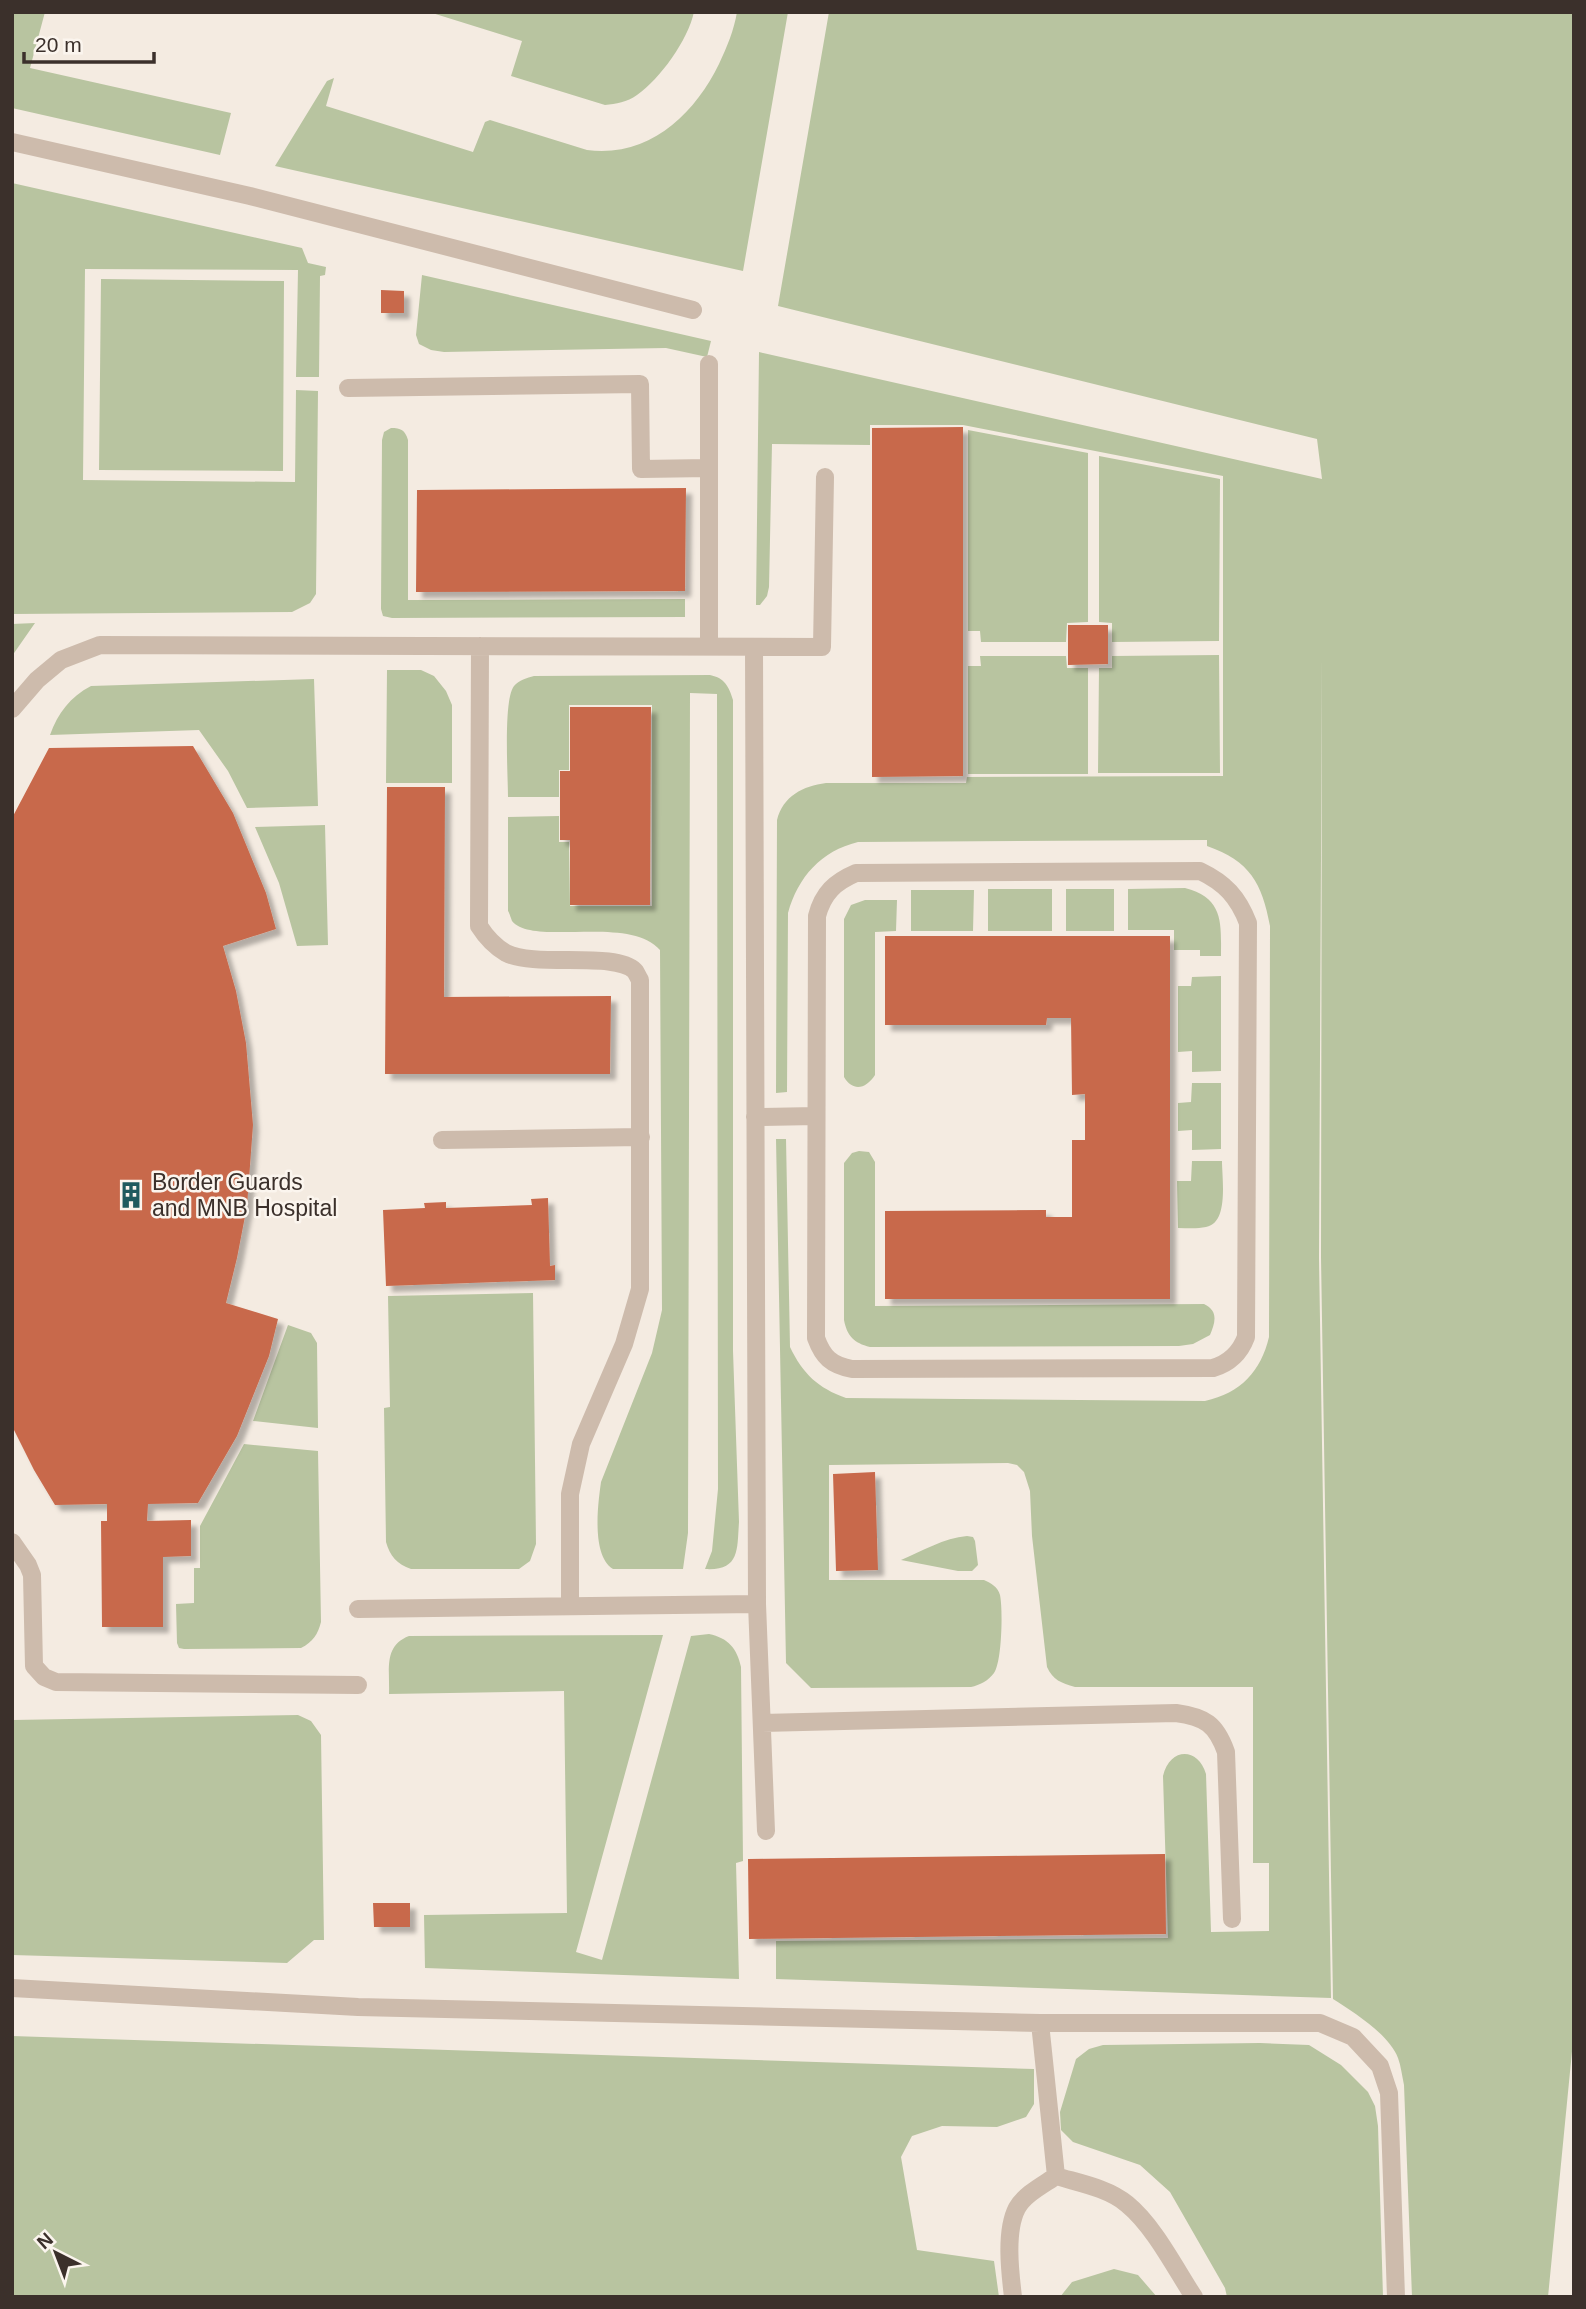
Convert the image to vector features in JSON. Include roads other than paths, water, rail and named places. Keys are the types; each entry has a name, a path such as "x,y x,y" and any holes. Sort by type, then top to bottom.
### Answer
{"street":[{"path":"12,142 250,196 693,310"},
{"path":"709,364 709,646"},
{"path":"348,388 640,384 641,469 709,468"},
{"path":"12,709 37,680 61,660 100,645 822,647 825,477"},
{"path":"480,646 479,926 489,942 507,953 525,958 614,962 634,969 640,980 640,1289 624,1344 582,1444 570,1494 570,1606"},
{"path":"754,647 757,1604 766,1830"},
{"path":"1186,872 1200,872 1215,879 1231,891 1248,923 1247,1337 1242,1348 1224,1364 1213,1368 838,1367 820,1351 816,1338 816,1116 817,915 821,902 841,879 856,873 1186,872"},
{"path":"755,1117 816,1116"},
{"path":"442,1140 640,1137"},
{"path":"12,1542 29,1565 32,1575 34,1666 44,1677 56,1682 358,1685"},
{"path":"358,1609 757,1604"},
{"path":"762,1723 1176,1713 1195,1716 1211,1724 1221,1737 1226,1752 1232,1919"},
{"path":"12,1988 358,2007 1040,2023 1320,2023 1353,2037 1380,2066 1389,2093 1396,2297"},
{"path":"1040,2023 1056,2176"},
{"path":"1013,2297 1010,2238 1017,2208 1031,2193 1056,2176"},
{"path":"1056,2176 1103,2190 1126,2203 1148,2227 1195,2297"}],"place":[{"name":"Border Guards and MNB Hospital","path":"131,1195"}]}
